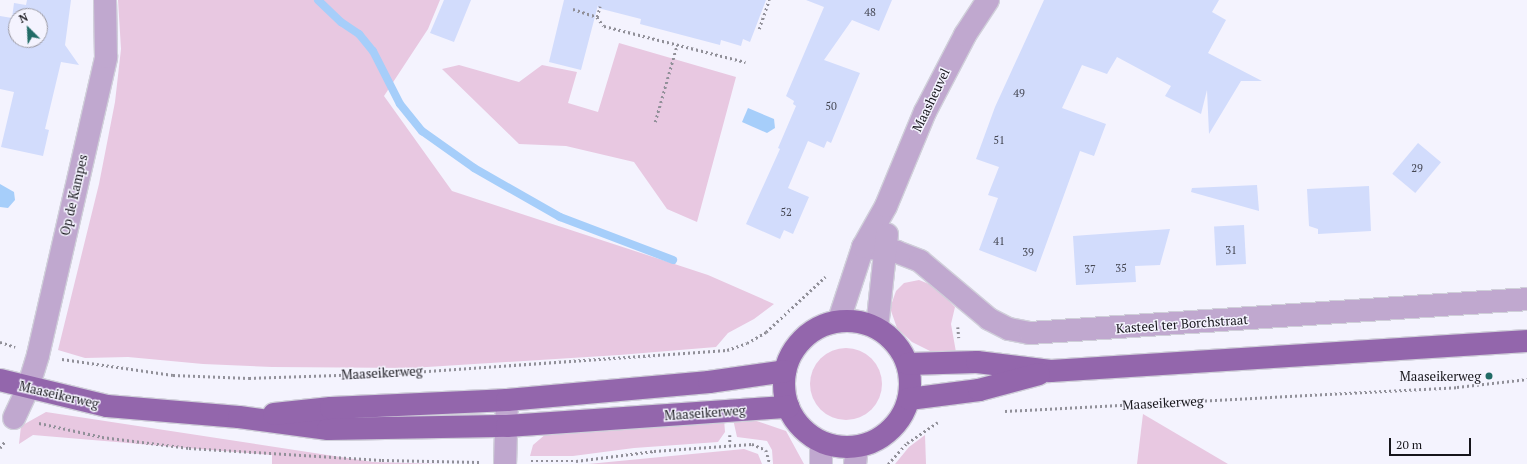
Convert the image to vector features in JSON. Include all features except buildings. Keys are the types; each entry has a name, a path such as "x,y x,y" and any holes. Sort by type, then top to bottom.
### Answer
{"main road":[{"path":"839,320 860,322 877,328 894,340 908,364 911,382 909,398 894,427 856,455 841,447 821,442 802,428 788,407 784,389 785,370 792,352 804,337 820,326 839,320"},
{"path":"908,364 977,362 1050,371 1527,341"},
{"name":"Maaseikerweg","path":"239,417 331,408 507,400 709,382 785,370"},
{"path":"909,398 979,390 1050,371"},
{"name":"Maaseikerweg","path":"0,380 106,406 239,417 328,429 507,426 788,407"}],"street":[{"name":"Op de Kampes","path":"14,418 28,388 38,355 106,57 105,0"},
{"name":"Maasheuvel","path":"839,320 863,246 886,206 924,112 965,35 988,0"},
{"name":"Maasheuvel","path":"877,328 887,250 886,206"},
{"name":"Kasteel ter Borchstraat","path":"863,246 910,256 929,266 971,304 1000,326 1030,333 1527,299"},
{"path":"505,464 507,400"},
{"path":"821,442 821,464"}],"path":[{"path":"759,29 769,0"},
{"path":"597,17 600,6"},
{"path":"572,9 597,17 604,26 745,62"},
{"path":"655,122 677,45"},
{"name":"Maaseikerweg","path":"38,355 174,375 248,378 414,372 727,350 747,343 766,332 823,280"},
{"name":"Maaseikerweg","path":"999,411 1457,387 1527,379"},
{"path":"888,464 914,436 946,418"},
{"path":"730,445 752,444 763,447 769,454 770,464"}],"shaded area":[{"path":"118,0 440,0 428,29 384,96 452,191 708,275 774,304 754,319 728,333 716,347 619,355 411,368 272,367 203,364 128,357 85,358 58,350 99,184 115,102 121,49"},
{"path":"619,43 736,77 697,222 667,209 634,162 566,146 519,144 442,69 459,65 519,82 542,65 577,72 568,103 598,112"},
{"path":"919,280 934,286 955,307 951,324 956,352 932,352 912,342 897,328 890,308 896,291 904,283"},
{"path":"839,348 853,348 872,358 882,377 882,391 872,410 853,420 839,420 820,410 810,391 810,377 820,358"},
{"path":"46,412 373,462 442,464 272,464 272,455 33,435 19,444 21,426"},
{"path":"1143,414 1228,464 1137,464"},
{"path":"748,418 786,431 804,464 773,464 772,450 767,441 737,437 733,419"},
{"path":"724,419 725,432 718,442 634,448 573,456 530,456 533,445 547,433"},
{"path":"925,435 926,464 895,464 909,447"},
{"path":"744,449 758,454 762,464 588,464"}],"water":[{"path":"748,108 774,119 775,128 767,133 742,122"},
{"path":"0,184 14,192 15,200 8,208 0,207"}],"waterway":[{"path":"318,0 341,22 359,34 373,51 400,104 422,131 474,168 560,217 673,260"}],"place":[{"name":"Maaseikerweg","path":"1489,376"}]}
